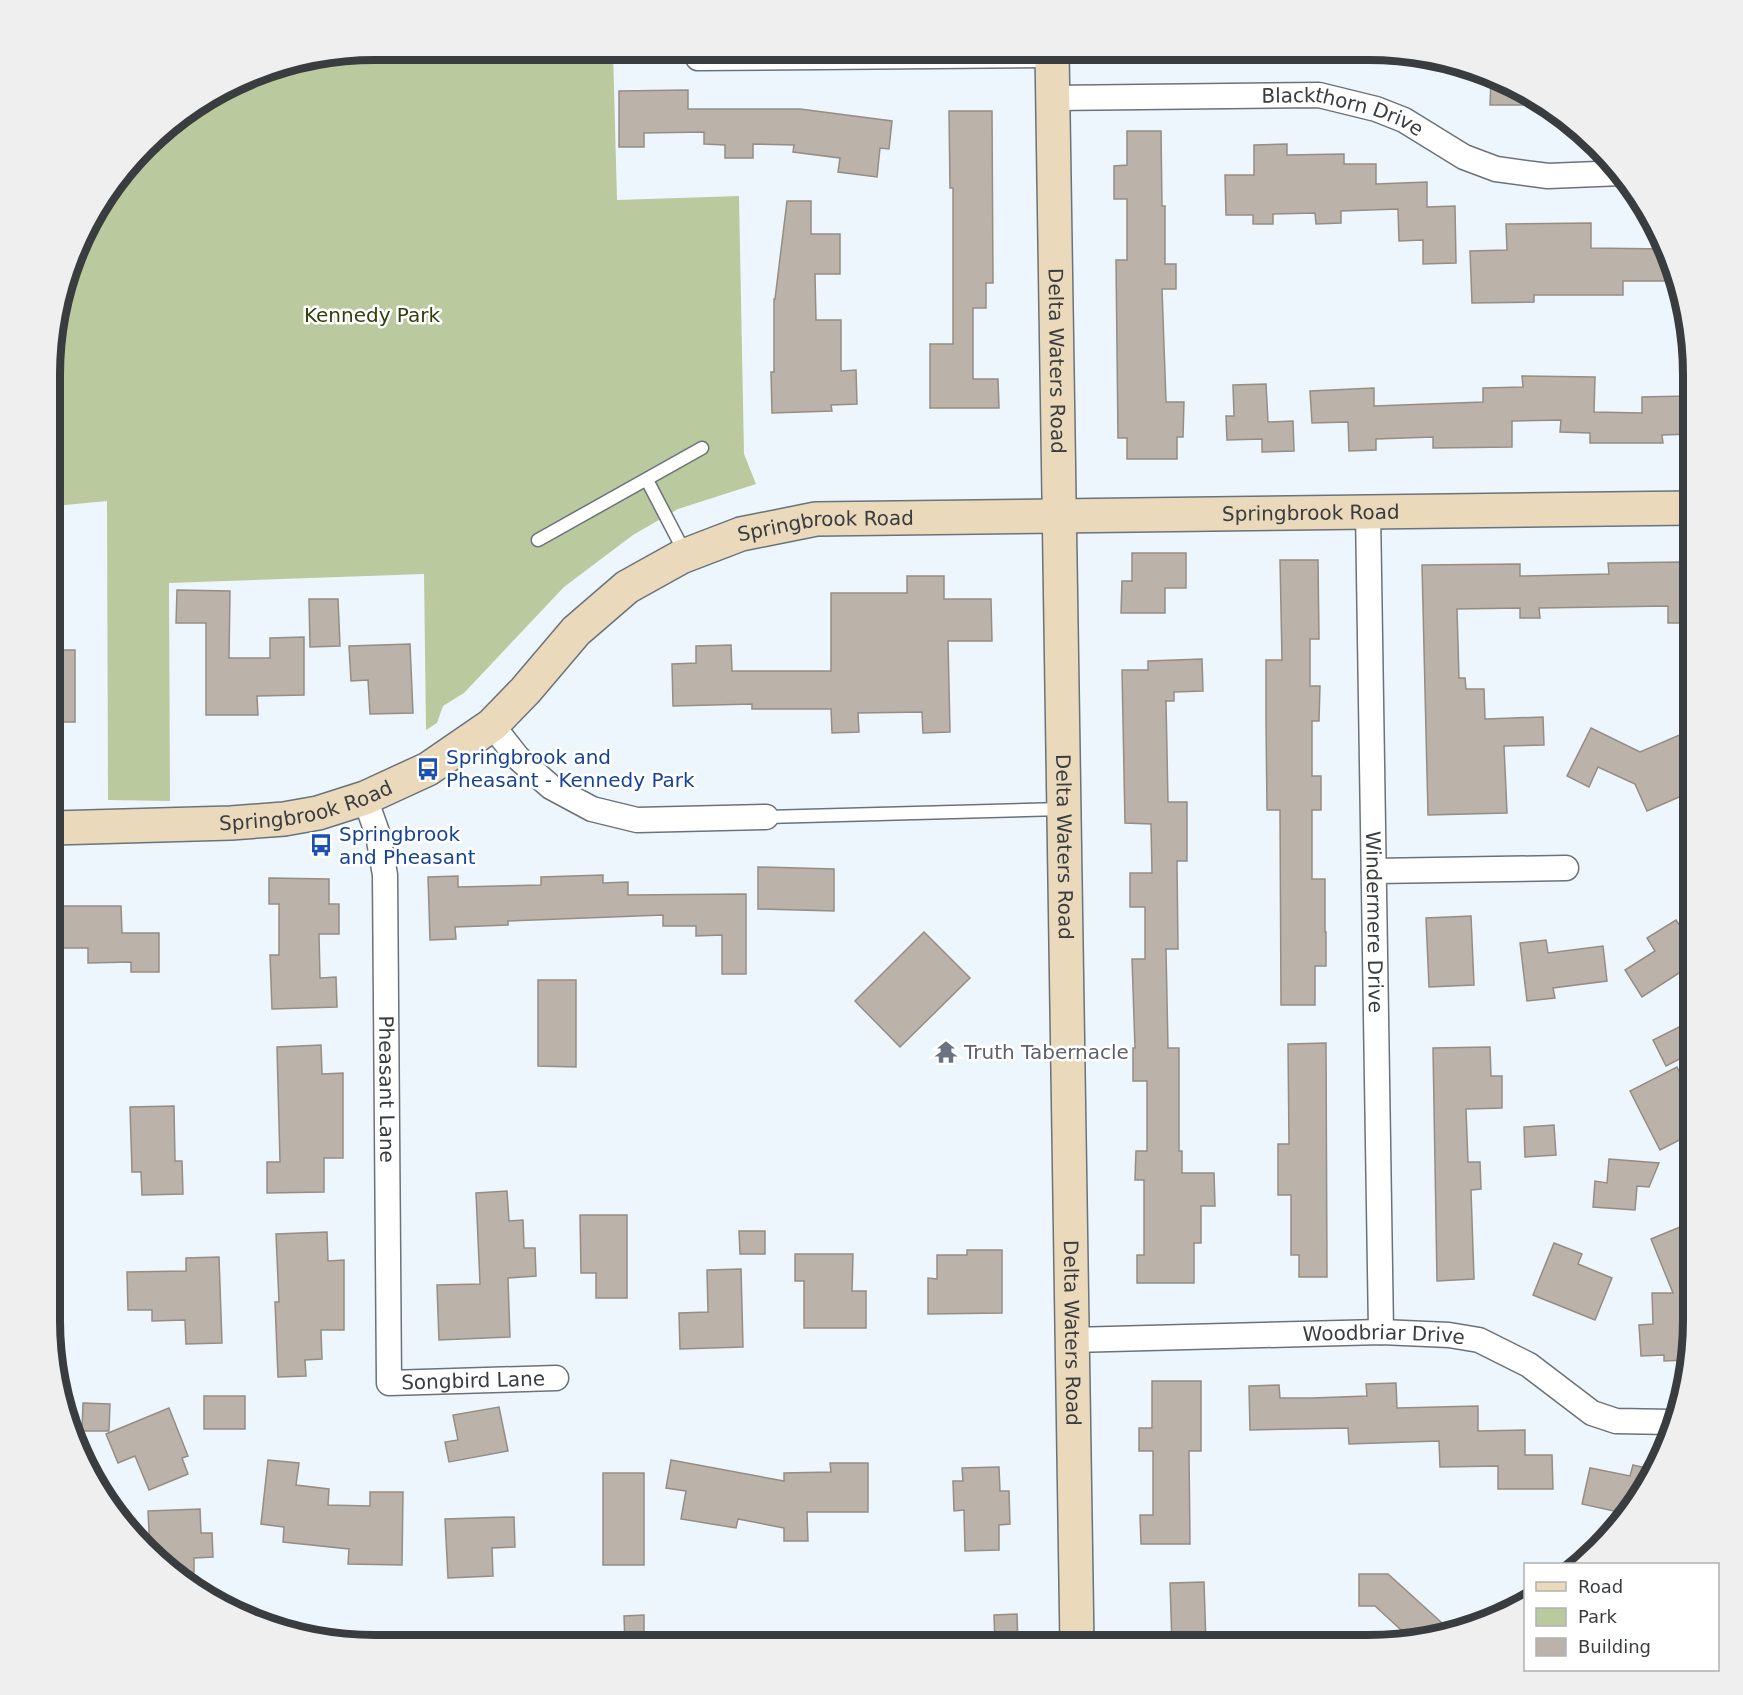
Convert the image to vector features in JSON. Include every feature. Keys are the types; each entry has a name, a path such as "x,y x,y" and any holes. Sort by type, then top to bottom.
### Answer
{"street":[{"name":"Delta Waters Road","path":"1052,60 1077,1635"},
{"name":"Blackthorn Drive","path":"1053,98 1320,95 1376,109 1404,120 1464,157 1496,169 1548,176 1610,173"},
{"name":"Springbrook Road","path":"60,828 231,823 284,819 318,813 365,798 428,769 492,725 525,691 576,631 627,587 686,555 741,534 816,519 1683,508"},
{"name":"Windermere Drive","path":"1368,512 1381,1332"},
{"path":"492,725 518,758 551,787 592,808 637,820 766,817"},
{"name":"Pheasant Lane","path":"365,798 378,835 385,875 389,1383"},
{"path":"1374,871 1566,868"},
{"name":"Woodbriar Drive","path":"1072,1340 1381,1332 1449,1335 1479,1340 1529,1365 1592,1413 1616,1421 1666,1422"},
{"name":"Songbird Lane","path":"389,1383 556,1378"}],"lane":[{"path":"538,540 702,448"},
{"path":"647,480 686,555"},
{"path":"766,817 1064,809"}],"green space":[{"name":"Kennedy Park","path":"613,60 617,200 739,196 744,454 756,484 678,509 633,535 564,587 464,693 443,706 437,723 426,730 424,574 169,583 170,801 108,800 107,501 60,506 61,354 71,293 84,254 102,217 138,167 183,125 236,92 293,71 354,61"}],"building":[{"path":"1491,85 1531,105 1490,105"},
{"path":"688,90 688,109 800,109 892,121 889,149 880,148 877,177 838,172 840,158 793,152 794,145 753,144 753,158 725,158 725,145 704,144 704,132 644,133 644,147 619,147 619,91"},
{"path":"949,111 992,111 993,283 986,283 986,308 973,308 973,379 998,379 999,408 930,408 930,344 953,344 953,188 950,188"},
{"path":"1127,131 1161,131 1165,264 1176,264 1176,289 1162,289 1166,402 1184,402 1183,437 1177,437 1177,459 1127,459 1127,438 1118,438 1116,260 1127,260 1127,199 1114,199 1114,166 1127,165"},
{"path":"1287,144 1287,155 1344,154 1344,164 1376,164 1376,184 1427,182 1427,207 1455,206 1456,263 1423,264 1423,240 1399,241 1398,209 1341,211 1341,223 1316,224 1315,213 1273,214 1273,224 1253,224 1253,215 1226,215 1225,175 1254,175 1254,145"},
{"path":"787,201 811,201 811,234 840,234 840,274 815,274 816,320 841,320 841,371 856,370 857,404 831,405 832,411 772,413 774,299"},
{"path":"1591,223 1591,248 1657,249 1668,281 1623,281 1623,295 1534,295 1534,302 1472,303 1470,251 1507,250 1506,224"},
{"path":"1522,376 1595,377 1594,412 1642,413 1642,397 1683,396 1683,434 1662,435 1663,443 1590,443 1590,433 1560,432 1561,420 1512,421 1512,447 1433,448 1433,437 1376,439 1376,450 1349,451 1348,422 1312,423 1310,391 1374,388 1374,406 1483,402 1483,388 1523,387"},
{"path":"1266,384 1268,422 1293,421 1294,451 1262,452 1262,439 1227,440 1226,416 1234,416 1233,385"},
{"path":"1132,553 1186,553 1186,588 1165,588 1165,613 1121,613 1122,581 1132,581"},
{"path":"1280,560 1318,560 1319,639 1310,639 1310,686 1320,686 1319,721 1312,721 1312,776 1321,776 1321,810 1312,810 1312,879 1325,879 1326,966 1315,966 1315,1005 1281,1005 1280,810 1267,810 1266,721 1266,660 1282,660"},
{"path":"1681,562 1683,623 1668,623 1668,606 1539,608 1540,618 1520,618 1520,608 1457,609 1459,678 1465,678 1466,689 1484,689 1485,719 1543,717 1544,745 1504,746 1507,813 1428,815 1422,565 1520,564 1520,576 1609,574 1608,563"},
{"path":"907,576 944,576 944,599 991,599 992,641 948,641 950,732 923,733 922,712 858,713 859,732 832,733 831,709 752,709 752,704 673,706 672,664 696,663 696,646 731,645 732,671 831,671 831,593 907,593"},
{"path":"177,590 230,591 229,658 270,658 270,638 304,637 304,695 257,696 258,715 206,715 206,623 176,623"},
{"path":"309,599 338,599 340,646 310,647"},
{"path":"410,644 413,713 370,714 368,680 351,681 349,646"},
{"path":"60,650 75,650 75,722 60,722"},
{"path":"1202,659 1203,691 1174,692 1174,701 1166,701 1168,802 1187,802 1187,861 1177,861 1178,949 1166,949 1168,1048 1179,1048 1179,1151 1182,1151 1182,1173 1214,1173 1215,1206 1201,1206 1201,1243 1194,1243 1194,1283 1137,1283 1137,1255 1144,1255 1144,1180 1135,1180 1136,1151 1147,1151 1147,1081 1133,1081 1133,1048 1135,1048 1132,959 1145,959 1145,907 1130,907 1130,873 1152,873 1151,824 1125,823 1122,670 1148,670 1148,661"},
{"path":"1591,728 1640,752 1682,734 1683,736 1683,795 1647,811 1635,784 1598,767 1589,787 1567,776"},
{"path":"758,867 834,869 834,911 758,909"},
{"path":"603,875 603,883 628,882 628,895 746,894 746,974 722,974 722,935 696,936 696,926 663,926 663,915 508,921 508,925 455,927 456,939 430,940 428,877 458,876 458,887 541,885 541,877"},
{"path":"269,878 329,879 329,904 339,904 339,934 319,934 320,978 336,977 337,1007 272,1009 270,955 279,955 279,904 269,904"},
{"path":"60,906 121,906 122,933 159,933 159,972 131,972 131,962 88,963 88,948 60,948"},
{"path":"1471,916 1474,985 1429,987 1426,918"},
{"path":"1676,920 1683,930 1683,970 1642,997 1625,970 1655,951 1647,938"},
{"path":"924,932 970,978 900,1047 855,1001"},
{"path":"1546,940 1548,953 1603,946 1607,981 1553,988 1555,998 1527,1001 1520,943"},
{"path":"538,980 576,980 576,1067 538,1066"},
{"path":"1683,1025 1683,1057 1666,1066 1653,1040"},
{"path":"1326,1043 1327,1277 1299,1277 1299,1255 1291,1255 1291,1195 1278,1195 1278,1144 1289,1144 1288,1044"},
{"path":"321,1045 322,1074 343,1073 343,1158 324,1158 324,1192 267,1193 267,1162 280,1162 277,1047"},
{"path":"1490,1047 1491,1076 1502,1076 1502,1108 1466,1109 1468,1162 1480,1162 1481,1189 1471,1190 1474,1279 1437,1281 1433,1048"},
{"path":"1677,1067 1683,1079 1683,1138 1660,1150 1630,1091"},
{"path":"174,1106 175,1161 182,1161 183,1194 142,1195 141,1172 132,1172 130,1107"},
{"path":"1554,1125 1556,1155 1525,1157 1524,1127"},
{"path":"1609,1159 1659,1163 1649,1187 1637,1186 1635,1210 1593,1207 1595,1181 1607,1183"},
{"path":"507,1191 509,1221 523,1220 524,1248 535,1248 536,1276 508,1278 510,1337 439,1340 437,1285 480,1284 476,1193"},
{"path":"580,1215 627,1215 627,1298 596,1298 596,1273 581,1273"},
{"path":"1680,1227 1683,1234 1683,1320 1680,1360 1664,1361 1664,1355 1641,1356 1639,1325 1653,1324 1652,1293 1673,1293 1651,1239"},
{"path":"739,1231 765,1231 765,1254 740,1254"},
{"path":"327,1232 328,1261 344,1260 344,1330 321,1330 322,1359 305,1360 306,1376 278,1377 275,1302 279,1302 276,1234"},
{"path":"1554,1243 1582,1254 1578,1264 1612,1278 1595,1320 1533,1295"},
{"path":"967,1250 1002,1250 1002,1313 928,1314 928,1278 937,1279 937,1255 967,1255"},
{"path":"795,1254 853,1254 852,1291 866,1291 866,1328 804,1328 804,1281 795,1281"},
{"path":"219,1257 222,1343 186,1344 185,1320 152,1321 152,1310 128,1310 127,1272 186,1271 186,1258"},
{"path":"741,1269 743,1347 680,1349 679,1313 708,1312 707,1270"},
{"path":"1152,1381 1201,1381 1201,1451 1189,1451 1190,1544 1141,1544 1140,1515 1153,1515 1153,1451 1139,1451 1139,1428 1152,1428"},
{"path":"1396,1383 1397,1408 1478,1406 1478,1431 1525,1430 1525,1455 1552,1455 1553,1489 1498,1489 1498,1466 1440,1467 1439,1441 1349,1444 1348,1428 1250,1430 1249,1386 1279,1385 1280,1398 1312,1398 1367,1396 1366,1384"},
{"path":"204,1396 245,1396 245,1429 204,1429"},
{"path":"83,1403 110,1404 109,1431 82,1431"},
{"path":"499,1407 508,1451 449,1462 445,1442 458,1440 453,1415"},
{"path":"169,1408 188,1456 182,1458 188,1474 149,1490 135,1456 118,1463 106,1434"},
{"path":"268,1460 299,1463 296,1485 329,1489 328,1505 370,1506 370,1492 403,1492 402,1565 348,1564 349,1549 283,1542 284,1527 261,1524"},
{"path":"671,1460 784,1481 784,1473 831,1472 830,1463 868,1463 868,1512 807,1512 808,1541 784,1541 784,1528 738,1519 736,1528 681,1519 686,1491 666,1488"},
{"path":"1633,1465 1646,1468 1618,1512 1582,1504 1590,1468 1630,1476"},
{"path":"999,1467 1000,1491 1009,1491 1010,1524 999,1525 999,1550 965,1551 964,1510 954,1511 953,1481 963,1481 962,1468"},
{"path":"603,1473 644,1473 644,1565 603,1565"},
{"path":"200,1509 201,1533 212,1533 213,1557 194,1558 194,1572 183,1570 149,1540 148,1511"},
{"path":"514,1517 515,1547 492,1548 493,1576 448,1578 445,1519"},
{"path":"1359,1574 1388,1574 1445,1625 1404,1633 1375,1606 1359,1606"},
{"path":"1204,1582 1206,1635 1172,1635 1170,1583"},
{"path":"1017,1614 1018,1635 995,1635 994,1615"},
{"path":"644,1615 644,1635 625,1635 624,1616"}],"place":[{"name":"Springbrook and Pheasant - Kennedy Park","path":"428,769"},
{"name":"Springbrook and Pheasant","path":"321,845"},
{"name":"Truth Tabernacle","path":"946,1052"}]}
